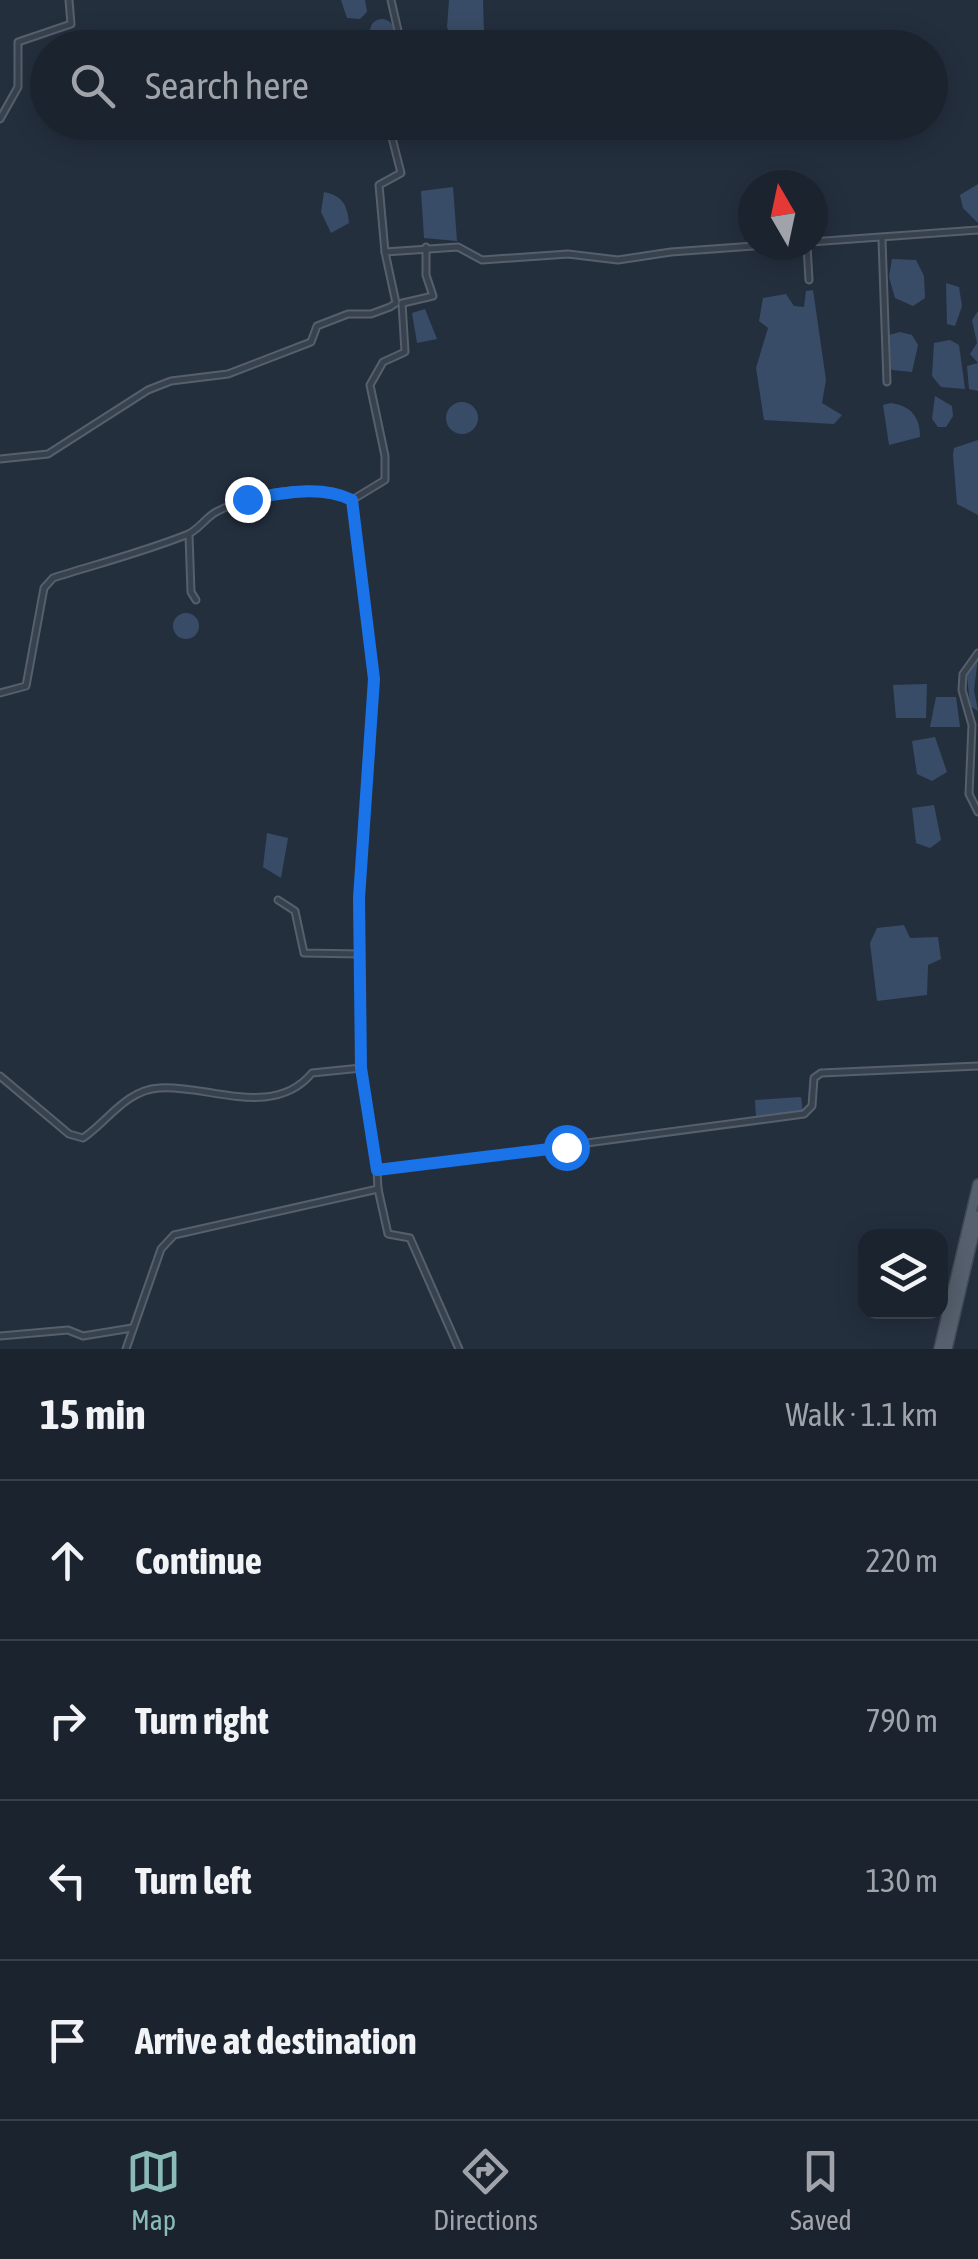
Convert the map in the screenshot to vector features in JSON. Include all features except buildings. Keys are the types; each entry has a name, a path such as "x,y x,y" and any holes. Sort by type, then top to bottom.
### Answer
{"main road":[{"path":"943,1349 978,1184"},
{"path":"943,1349 978,1216"}],"street":[{"path":"53,30 71,24 69,0"},
{"path":"391,0 398,30"},
{"path":"0,119 18,87 18,42 30,38"},
{"path":"352,500 385,480 370,384 384,362 405,352 399,303 385,252 380,185 400,173 392,140"},
{"path":"828,244 978,230"},
{"path":"882,240 887,382"},
{"path":"385,252 458,247 482,260 568,254 618,260 671,252 738,249"},
{"path":"0,459 48,454 148,390 244,368 311,342 317,326 332,320 376,313 399,303 433,296 426,275 426,248"},
{"path":"808,260 809,280"},
{"path":"0,693 26,686 48,582 189,534 216,512 247,499 307,491 337,492 352,500"},
{"path":"352,500 374,679 359,898 361,1068 388,1234 410,1238 459,1349"},
{"path":"189,534 191,592 196,600"},
{"path":"978,653 963,674 962,684 972,725 969,794 978,812"},
{"path":"278,900 293,908 304,953 360,954"},
{"path":"377,1170 804,1114 812,1106 814,1078 820,1073 978,1066"},
{"path":"0,1076 77,1138 87,1136 127,1100 159,1088 222,1096 264,1096 300,1088 312,1073 361,1068"},
{"path":"126,1349 161,1249 171,1236 378,1189"},
{"path":"0,1336 68,1330 83,1336 132,1328"}],"water":[{"path":"341,0 365,0 367,12 360,19 347,18"},
{"path":"449,0 483,0 484,30 447,27"},
{"path":"377,19 387,19 394,30 370,30"},
{"path":"978,184 978,223 963,208 960,195"},
{"path":"453,187 457,241 424,238 421,191"},
{"path":"324,192 340,199 348,217 349,223 331,233 321,212"},
{"path":"892,259 916,260 924,276 925,298 913,306 895,298 889,277"},
{"path":"946,283 959,287 962,306 955,326 947,324"},
{"path":"813,290 826,380 822,403 842,415 834,424 764,420 756,368 768,328 759,321 763,298 786,294 794,306 804,307 806,291"},
{"path":"425,309 437,339 417,343 412,313"},
{"path":"978,311 978,363 970,354 977,343 972,320"},
{"path":"889,335 912,335 918,345 912,372 892,370 887,361"},
{"path":"950,340 959,345 965,389 941,387 932,376 934,343"},
{"path":"978,363 978,391 969,389 967,366"},
{"path":"935,396 952,406 953,416 946,427 938,427 932,419"},
{"path":"462,402 473,407 478,418 473,429 462,434 451,429 446,418 451,407"},
{"path":"891,403 913,414 920,437 889,445 883,405"},
{"path":"978,440 978,515 957,504 953,455 954,448"},
{"path":"186,613 195,617 199,626 195,635 186,639 177,635 173,626 177,617"},
{"path":"978,658 974,690 978,711 970,706 967,674"},
{"path":"927,684 926,718 896,718 893,685"},
{"path":"936,697 956,697 960,727 930,727"},
{"path":"935,737 947,772 932,781 917,774 912,741"},
{"path":"934,805 941,840 930,848 916,843 912,808"},
{"path":"267,833 288,838 281,878 263,867"},
{"path":"904,925 910,938 938,937 941,959 928,965 927,995 877,1001 870,943 877,928"},
{"path":"801,1097 803,1113 756,1118 755,1100"}],"route":[{"path":"247,499 307,491 337,492 352,500 374,679 359,898 361,1068 377,1170 566,1147"}]}
